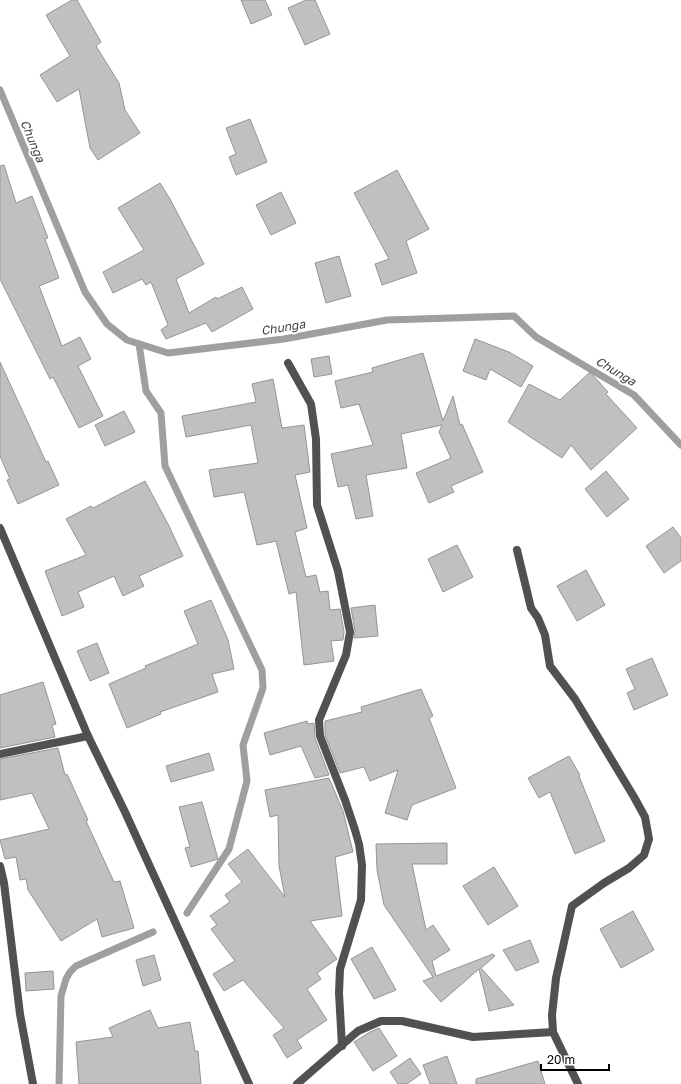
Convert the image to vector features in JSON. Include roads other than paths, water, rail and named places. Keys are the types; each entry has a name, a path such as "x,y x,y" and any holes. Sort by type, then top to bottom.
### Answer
{"street":[{"path":"288,363 311,404 316,439 316,505 338,571 350,632 346,655 319,720 320,736 355,830 359,844 362,866 361,900 340,969 339,993 342,1046"},
{"path":"0,528 2,538 88,736 125,812 249,1084"},
{"path":"517,550 531,608 538,618 546,635 550,666 576,699 634,797 645,817 649,839 644,855 629,868 604,883 572,906 556,978 552,1015 553,1032 578,1084"},
{"path":"0,754 88,736"},
{"path":"0,866 4,883 20,1014 33,1084"},
{"path":"297,1084 358,1031 381,1021 402,1021 473,1037 553,1032"}],"waterway":[{"name":"Chunga","path":"0,90 85,292 107,324 127,340 168,353 284,339 387,320 514,316 536,337 634,395 681,445"},
{"path":"139,344 146,391 161,413 165,466 262,670 263,688 243,745 247,781 229,849 187,913"},
{"path":"59,1084 61,996 66,979 70,972 76,966 153,932"}]}
